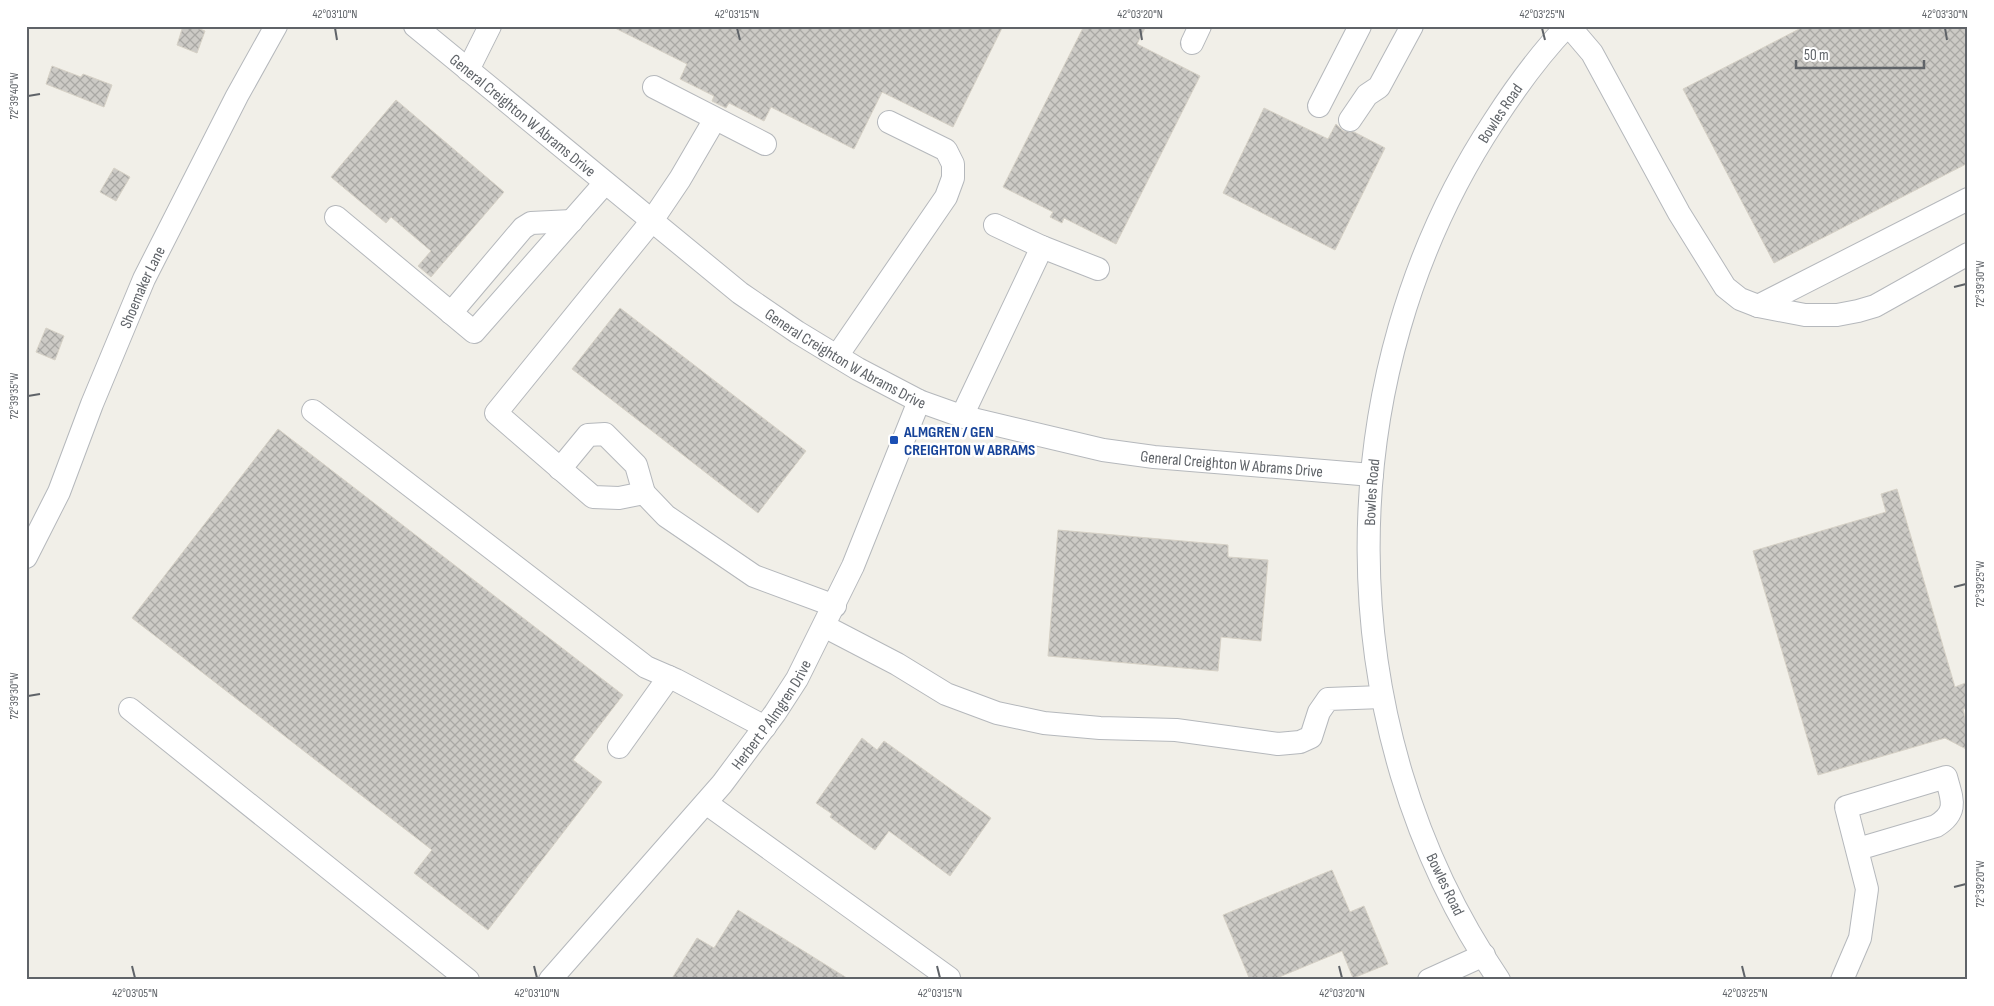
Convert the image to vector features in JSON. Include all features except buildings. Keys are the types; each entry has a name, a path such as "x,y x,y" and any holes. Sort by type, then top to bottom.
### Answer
{"street":[{"name":"Shoemaker Lane","path":"26,557 59,492 92,404 144,279 237,96 276,26"},
{"name":"General Creighton W Abrams Drive","path":"415,26 651,222 740,293 837,356 919,402 962,416 1057,440 1137,455 1372,474"},
{"path":"468,70 490,26"},
{"path":"1319,106 1360,26"},
{"path":"1350,120 1367,95 1379,87 1412,26"},
{"path":"1568,26 1592,54 1679,213 1725,287 1740,298 1758,306 1805,314 1837,315 1858,311 1875,306 1968,254"},
{"name":"Bowles Road","path":"1499,980 1450,896 1421,832 1396,755 1382,697 1371,618 1368,579 1368,526 1374,447 1391,354 1411,291 1434,232 1461,176 1489,129 1533,66 1568,26"},
{"path":"654,87 765,144"},
{"path":"644,493 619,498 593,497 496,413 651,222 680,179 715,119"},
{"path":"837,356 946,197 953,178 953,164 946,150 889,122"},
{"path":"336,217 474,332 605,183"},
{"path":"1758,306 1968,199"},
{"path":"451,313 523,228 531,223 572,221"},
{"path":"995,224 1042,247 1098,269"},
{"path":"962,416 1042,247"},
{"name":"Herbert P Almgren Drive","path":"550,980 706,803 765,727 797,679 853,566 919,402"},
{"path":"313,411 646,667 765,727"},
{"path":"560,469 588,435 605,434 636,465 644,493 666,516 754,576 834,606"},
{"path":"824,626 897,664 946,694 997,713 1044,723 1100,728 1176,730 1278,744 1300,742 1311,737 1319,712 1328,700 1382,697"},
{"path":"619,747 669,677"},
{"path":"130,709 468,980"},
{"path":"1842,980 1860,938 1867,889 1846,807 1946,777 1952,801 1950,815 1944,821 1936,826 1858,849"},
{"path":"706,803 949,978"},
{"path":"1429,980 1484,955"}],"place":[{"name":"ALMGREN / GEN CREIGHTON W ABRAMS","path":"894,440"}]}
